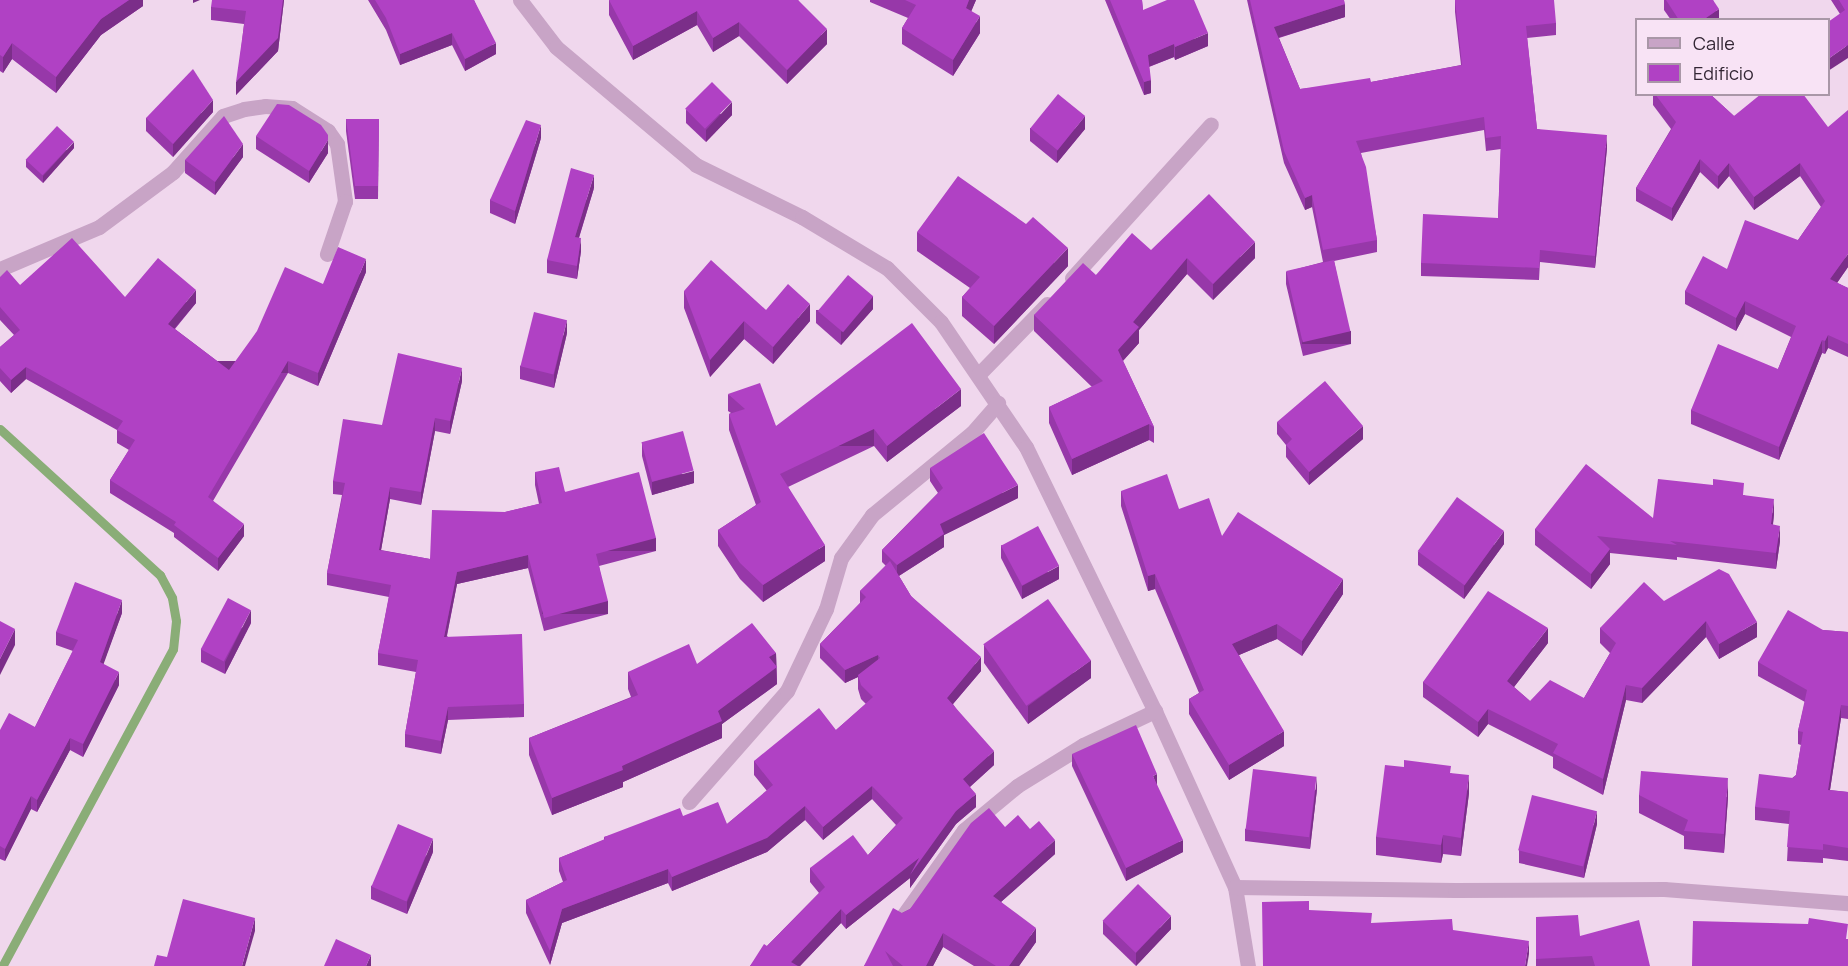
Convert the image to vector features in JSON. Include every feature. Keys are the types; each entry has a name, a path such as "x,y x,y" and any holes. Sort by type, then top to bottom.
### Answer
{"street":[{"path":"520,0 556,47 696,165 802,217 887,268 941,322 1026,447 1155,711 1235,887 1248,966"},
{"path":"0,269 99,228 173,172 223,116 244,109 266,106 292,108 328,131 337,144 345,201 327,254"},
{"path":"978,375 1059,291 1211,124"},
{"path":"688,802 787,691 825,609 841,558 872,515 972,433 998,403"},
{"path":"902,917 964,830 1017,786 1083,745 1155,711"},
{"path":"1235,887 1455,890 1664,889 1848,903"}],"building":[{"path":"0,0 129,0 101,19 56,77 12,43 3,57 0,55"},
{"path":"212,0 283,0 278,38 236,82 246,11 211,7"},
{"path":"375,0 474,0 496,43 465,59 452,33 400,54 386,18"},
{"path":"609,0 798,0 827,29 787,70 739,22 713,38 697,11 633,46"},
{"path":"905,0 969,0 966,8 980,16 953,60 902,28 916,5"},
{"path":"1110,0 1142,0 1143,10 1167,0 1194,0 1208,33 1148,55 1151,80 1144,82"},
{"path":"1250,0 1344,0 1345,4 1274,27 1300,89 1370,78 1371,82 1462,65 1455,0 1554,0 1556,23 1526,26 1537,129 1607,135 1595,256 1540,250 1539,268 1421,263 1423,214 1498,218 1501,136 1486,138 1484,117 1356,141 1366,167 1377,240 1323,250 1312,195 1305,198 1284,151"},
{"path":"1666,0 1713,0 1719,9 1706,18 1678,18"},
{"path":"1839,0 1848,0 1848,45 1830,58 1830,21 1845,10"},
{"path":"193,69 213,100 173,144 146,118"},
{"path":"712,82 732,102 705,129 685,109"},
{"path":"1058,94 1085,116 1058,150 1030,128"},
{"path":"1656,96 1712,96 1734,116 1759,96 1805,96 1828,127 1848,110 1848,254 1830,279 1848,288 1848,344 1828,335 1825,341 1822,340 1779,447 1691,410 1718,344 1778,369 1796,326 1745,301 1736,318 1685,291 1703,256 1727,269 1745,220 1798,240 1825,201 1800,163 1754,197 1729,163 1718,176 1700,159 1672,208 1636,188 1676,122"},
{"path":"277,104 289,105 321,125 328,135 328,140 309,171 256,136"},
{"path":"224,116 243,144 215,182 185,160"},
{"path":"346,119 379,119 378,186 355,186"},
{"path":"526,120 541,125 515,211 490,200"},
{"path":"57,126 74,142 42,175 26,160"},
{"path":"571,168 594,175 575,237 581,238 577,266 547,260"},
{"path":"958,176 1026,224 1033,217 1068,248 994,326 962,297 980,277 917,232"},
{"path":"1209,194 1255,242 1213,284 1187,258 1133,322 1139,327 1118,350 1154,427 1149,424 1072,459 1049,407 1103,381 1034,315 1083,263 1096,275 1132,233 1151,250"},
{"path":"72,238 125,297 158,258 196,290 168,324 229,370 257,331 285,267 323,284 338,247 366,259 318,373 288,361 208,497 244,524 218,558 174,525 176,522 110,480 135,440 117,430 123,421 26,367 11,380 0,368 0,347 20,330 0,307 0,277 7,270 20,285"},
{"path":"711,260 766,310 788,284 810,304 773,347 744,321 710,360 684,291"},
{"path":"1334,260 1350,331 1303,342 1286,271"},
{"path":"848,275 873,296 843,332 818,311"},
{"path":"534,312 567,320 553,375 520,366"},
{"path":"912,323 961,389 887,446 874,429 780,474 825,545 763,585 740,563 718,530 761,502 729,414 745,409 728,394 760,383 776,426"},
{"path":"398,353 462,368 450,421 435,418 421,492 390,487 379,550 430,559 432,510 505,512 542,503 535,472 559,467 565,492 639,472 656,538 596,554 608,601 544,618 528,555 457,572 444,637 522,634 524,704 448,707 441,741 405,734 418,660 378,653 391,585 327,573 345,483 333,481 343,419 382,425"},
{"path":"1325,381 1363,426 1309,472 1286,445 1292,439 1277,422"},
{"path":"683,431 694,471 652,482 641,442"},
{"path":"984,433 1018,485 940,524 944,534 897,565 882,550 943,488 930,468"},
{"path":"1586,464 1653,518 1658,479 1713,485 1713,479 1744,483 1743,495 1774,499 1771,524 1780,526 1776,553 1670,541 1677,545 1597,536 1610,549 1591,574 1535,529"},
{"path":"1167,474 1179,509 1209,498 1222,536 1238,512 1343,579 1302,641 1277,624 1232,644 1284,731 1229,765 1189,699 1204,690 1155,574 1148,576 1121,491"},
{"path":"1457,497 1504,531 1465,585 1418,551"},
{"path":"1038,526 1059,566 1022,585 1001,546"},
{"path":"890,561 911,596 981,657 947,698 994,751 963,779 976,794 956,811 910,875 919,858 846,915 841,909 791,962 798,966 750,966 764,944 767,946 825,887 810,868 853,835 868,855 903,818 872,786 823,827 805,806 767,838 672,877 668,869 562,909 550,951 526,900 567,880 559,858 605,839 604,837 680,808 683,816 718,802 727,824 773,785 754,761 819,708 836,730 873,697 861,685 858,675 880,658 878,655 845,670 820,644 866,597 860,591"},
{"path":"1719,569 1729,574 1757,622 1719,644 1706,621 1642,688 1626,685 1603,779 1553,753 1558,744 1488,709 1478,722 1423,682 1488,591 1548,628 1507,681 1530,701 1550,680 1584,698 1616,643 1600,628 1644,582 1664,601"},
{"path":"75,582 122,600 100,662 119,672 83,744 70,738 37,800 31,796 5,849 0,846 0,730 9,713 35,727 78,640 56,632"},
{"path":"228,598 251,610 224,661 201,649"},
{"path":"1048,599 1091,660 1026,706 983,644"},
{"path":"1788,610 1823,630 1848,632 1848,706 1841,705 1828,790 1848,792 1848,848 1823,844 1823,850 1787,847 1790,811 1755,807 1759,774 1793,778 1796,775 1803,732 1798,731 1807,690 1758,662"},
{"path":"0,621 15,629 0,659"},
{"path":"752,623 776,653 769,657 777,667 718,711 722,721 622,766 623,770 552,798 529,738 638,695 628,672 689,644 697,664"},
{"path":"1136,725 1157,774 1153,776 1183,840 1126,868 1072,754"},
{"path":"1404,760 1451,766 1450,773 1469,775 1461,838 1443,835 1441,845 1376,837 1385,765 1404,767"},
{"path":"1253,769 1317,777 1309,837 1246,830"},
{"path":"1641,771 1728,778 1724,834 1684,831 1688,820 1639,795"},
{"path":"1532,795 1597,811 1583,867 1518,850"},
{"path":"989,808 1005,827 1018,815 1030,829 1039,821 1055,840 993,896 1036,928 1009,966 996,966 943,933 926,966 903,966 885,951 893,966 864,966 893,908 902,913 910,909 971,823"},
{"path":"398,824 433,839 406,901 371,887"},
{"path":"1138,884 1171,916 1136,953 1103,921"},
{"path":"183,899 255,918 242,966 154,966 157,955 167,957"},
{"path":"1309,901 1309,910 1372,913 1371,923 1452,919 1453,930 1529,941 1525,966 1263,966 1262,902"},
{"path":"1578,915 1580,936 1639,920 1650,966 1595,966 1592,956 1536,959 1536,917"},
{"path":"1809,918 1848,924 1846,939 1848,939 1848,966 1692,966 1693,921 1808,924"},
{"path":"336,939 371,955 366,966 324,966"}],"waterway":[{"path":"0,429 160,575 172,598 176,621 173,649 2,966"}]}
